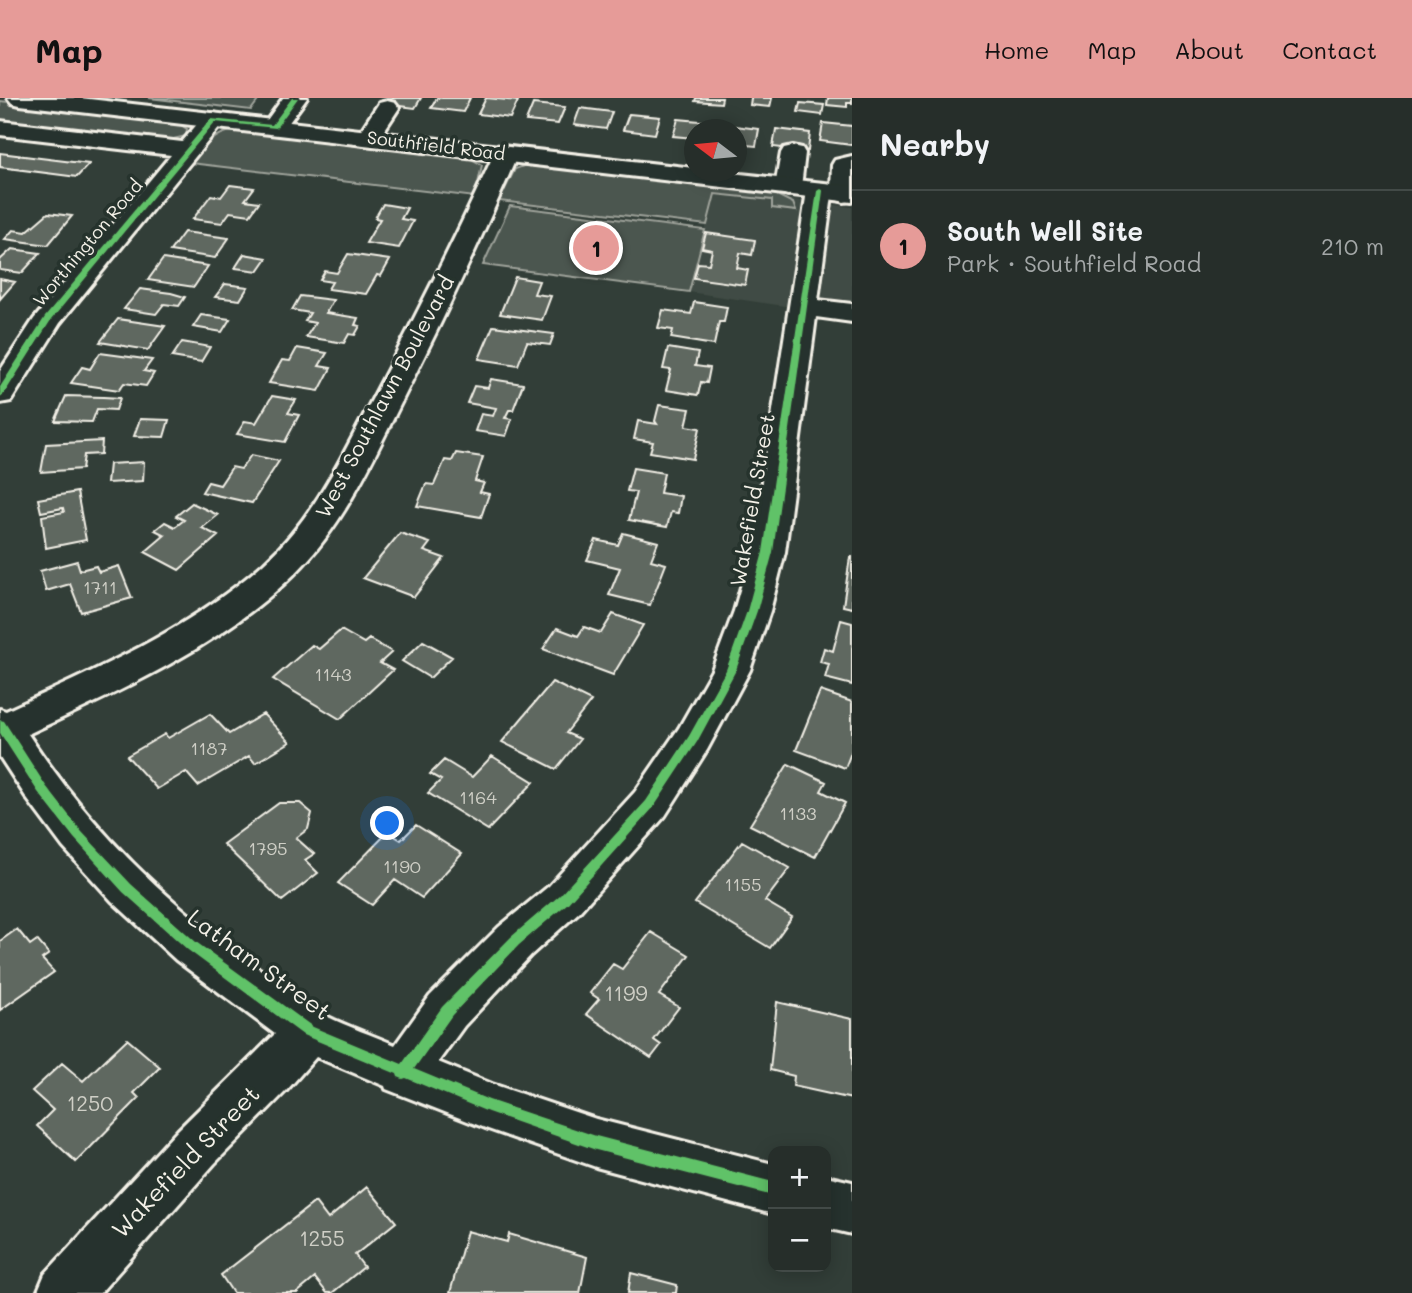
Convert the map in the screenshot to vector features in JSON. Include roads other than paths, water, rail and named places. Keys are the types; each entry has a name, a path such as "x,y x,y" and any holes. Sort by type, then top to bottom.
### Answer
{"street":[{"name":"Southfield Road","path":"19,98 826,191"},
{"path":"274,127 295,98"},
{"path":"368,138 387,108"},
{"name":"Worthington Road","path":"0,394 48,319 213,120"},
{"path":"0,128 189,150"},
{"path":"793,153 826,191 844,165 852,163"},
{"name":"West Southlawn Boulevard","path":"1,727 173,645 244,597 308,539 343,486 372,430 506,154"},
{"name":"Wakefield Street","path":"403,1073 447,1011 514,941 564,900 650,804 714,704 743,640 763,576 803,307 826,191"},
{"path":"803,307 852,313"},
{"name":"Latham Street","path":"1,727 42,789 78,835 127,888 192,946 308,1031 403,1073 596,1143 768,1188"},
{"name":"Wakefield Street","path":"64,1293 196,1147 269,1075 308,1031"},
{"path":"831,1203 852,1208"}],"place":[{"name":"South Well Site","path":"596,248"}]}
